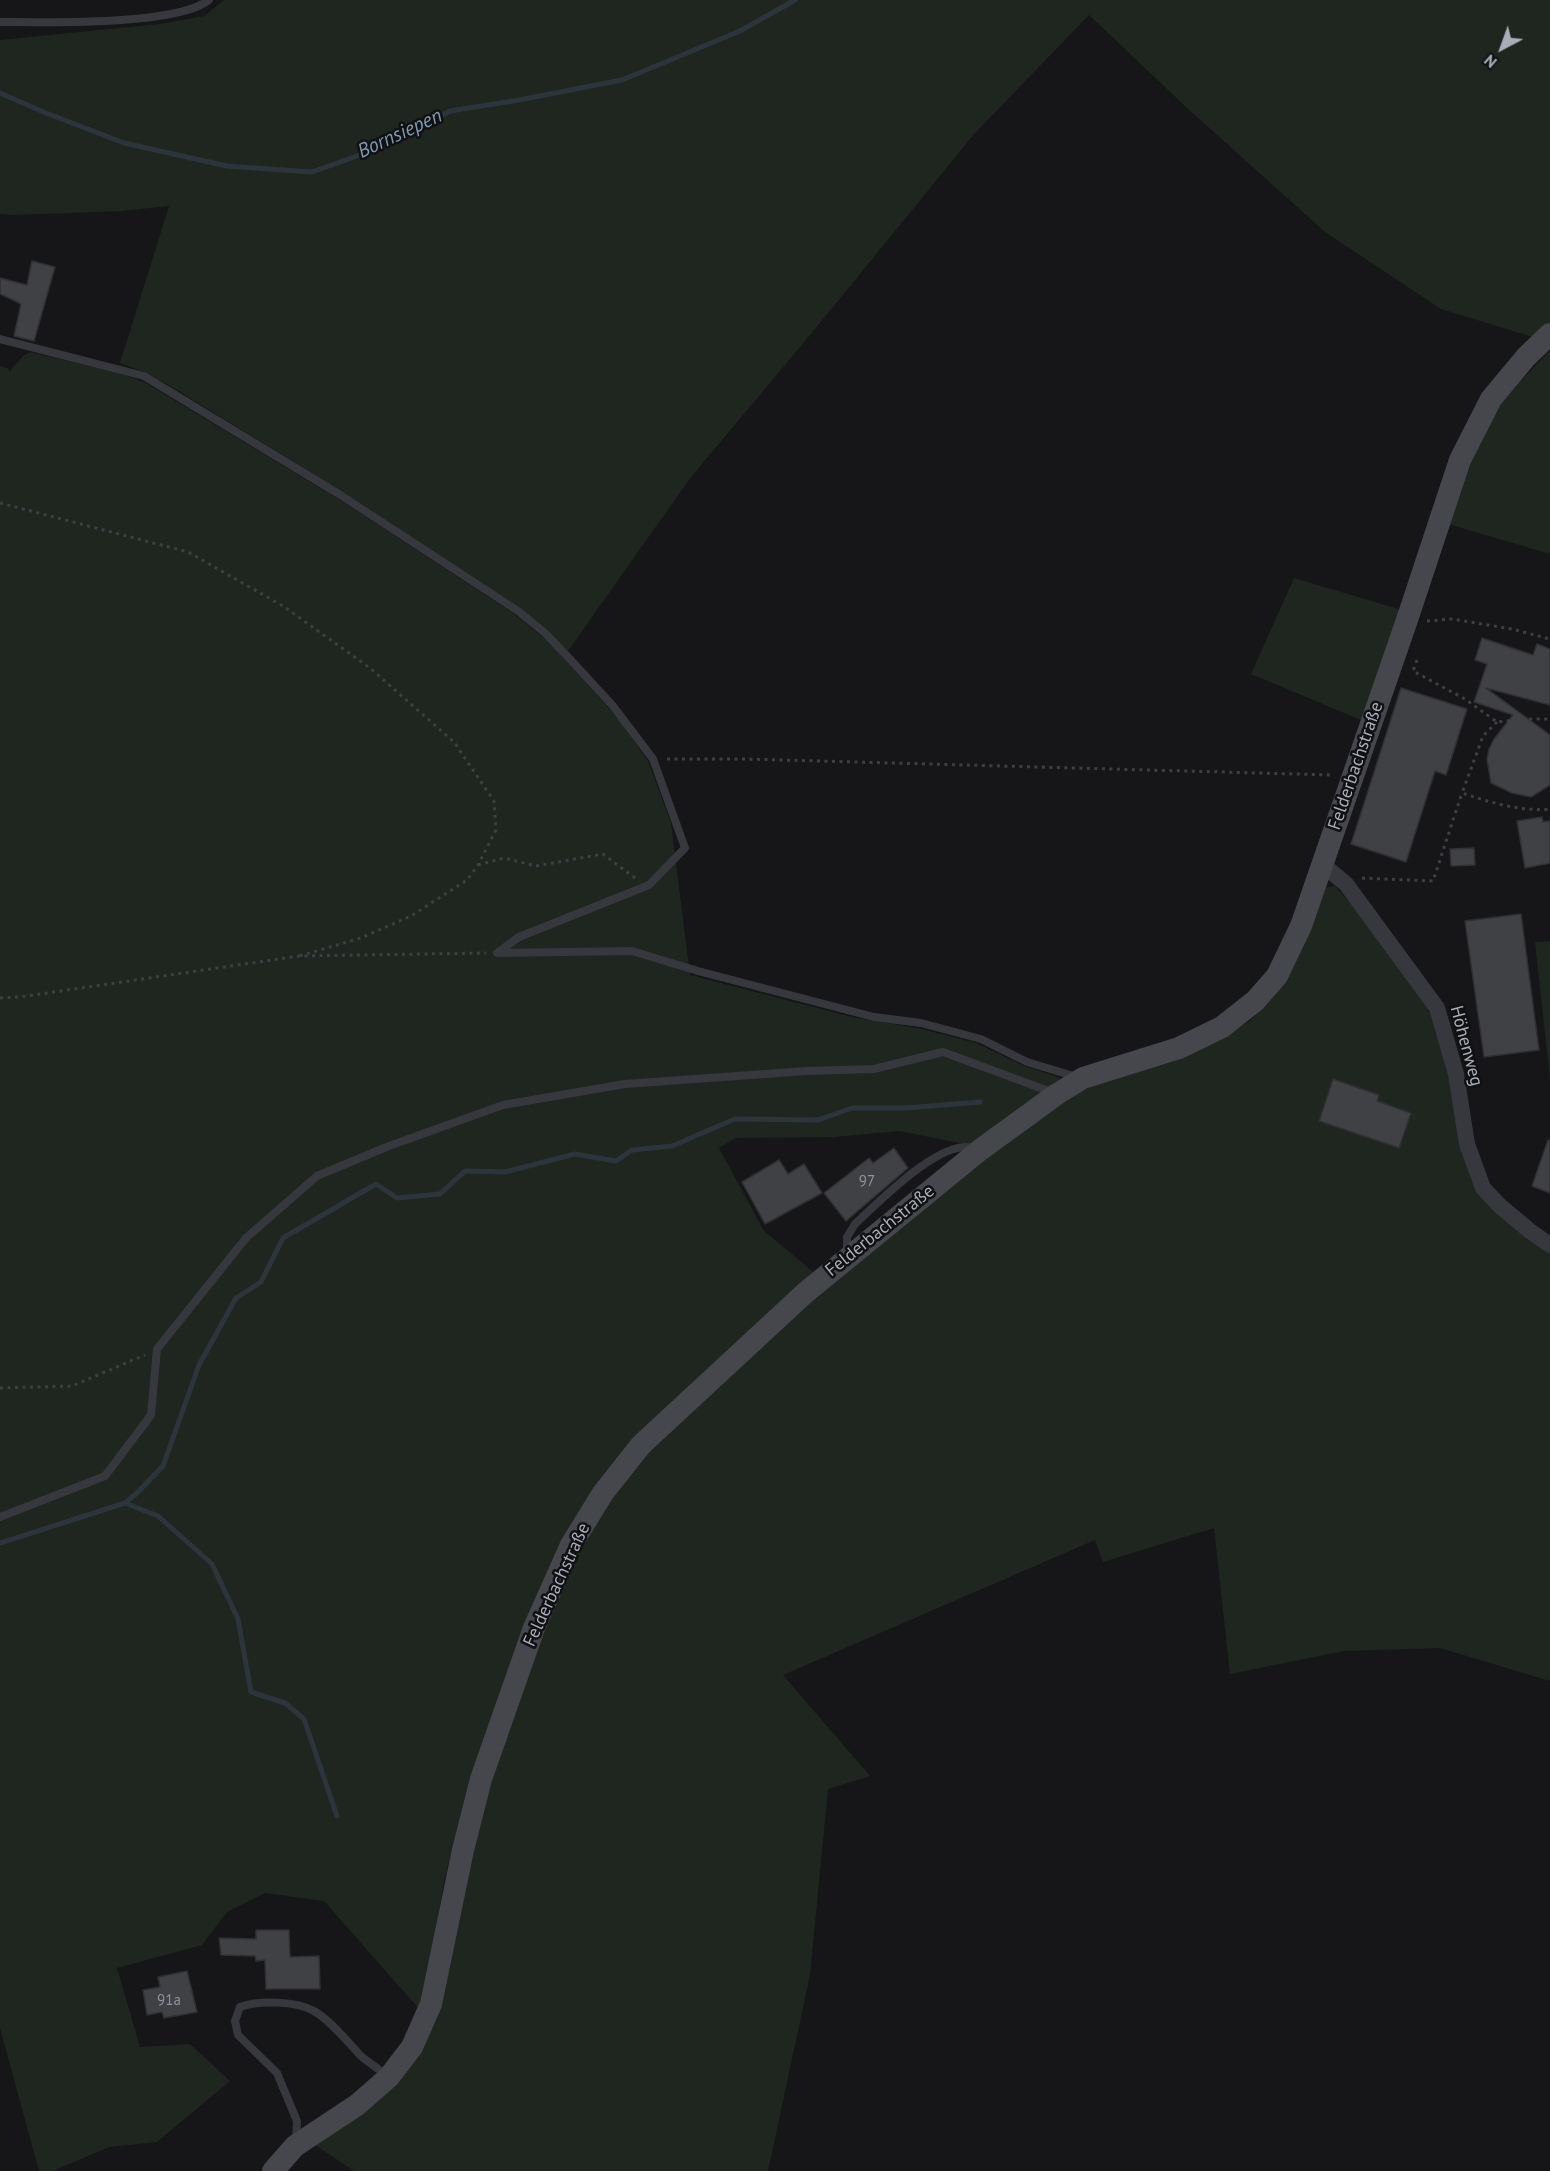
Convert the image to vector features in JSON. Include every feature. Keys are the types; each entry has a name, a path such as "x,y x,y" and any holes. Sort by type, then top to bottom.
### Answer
{"street":[{"name":"Felderbachstraße","path":"273,2171 295,2146 357,2105 389,2077 412,2047 431,2004 463,1850 481,1779 534,1628 571,1545 603,1493 641,1445 805,1293 980,1150 1083,1078 1179,1047 1222,1027 1255,1001 1277,976 1331,871 1352,775 1420,624 1460,459 1491,399 1526,357 1550,334"},
{"name":"Höhenweg","path":"1331,871 1346,884 1437,1008 1456,1074 1467,1144 1483,1188 1515,1219 1550,1245"}],"lane":[{"path":"0,22 95,21 175,14 208,0"},
{"path":"0,339 144,376 390,527 518,611 545,633 613,706 653,759 685,848 649,885 519,937 497,953"},
{"path":"497,953 632,951 698,971 873,1017 921,1023 981,1039 1027,1062 1083,1078"},
{"path":"0,1517 105,1476 151,1415 157,1349 246,1238 317,1176 389,1146 503,1105 626,1084 807,1071 874,1069 944,1052 1057,1094"},
{"path":"295,2146 297,2121 278,2073 238,2035 235,2021 240,2007 250,2003 274,2003 305,2007 316,2012 364,2059 389,2077"}],"path":[{"path":"0,503 188,552 283,606 370,668 454,742 494,801 496,830 478,865 467,880 411,916 361,938 299,956"},
{"path":"1420,624 1452,619 1512,629 1550,639"},
{"path":"1419,651 1413,671 1465,699 1497,722"},
{"path":"1331,871 1433,880 1483,736 1497,722 1550,719"},
{"path":"653,759 745,759 1352,775"},
{"path":"1462,793 1514,806 1550,809"},
{"path":"478,865 504,858 536,867 603,854 638,880"},
{"path":"0,998 299,956 497,953"},
{"path":"0,1388 72,1386 157,1349"}],"shaded area":[{"path":"224,0 1550,0 1550,324 1536,338 1441,309 1325,232 1186,107 1089,15 975,133 691,477 568,651 521,610 346,494 177,390 149,374 120,363 169,206 121,211 0,214 0,40 160,24 204,16"},
{"path":"1550,351 1550,554 1448,524 1469,458 1497,405"},
{"path":"30,352 119,373 146,383 345,503 513,613 549,642 620,721 648,761 671,823 690,975 852,1017 922,1029 976,1043 1024,1066 1061,1078 970,1145 899,1131 833,1137 736,1138 719,1148 764,1231 817,1275 594,1490 457,1831 444,1881 426,1990 420,2010 324,1901 265,1893 227,1912 202,1945 117,1968 140,2047 190,2044 230,2081 157,2142 109,2147 53,2171 39,2171 0,2028 0,366 9,369 9,372 23,356"},
{"path":"1294,578 1402,610 1361,720 1251,674"},
{"path":"1335,886 1409,978 1430,1013 1442,1046 1481,1196 1550,1250 1550,1681 1440,1648 1344,1651 1230,1674 1214,1528 1103,1562 1095,1540 783,1675 870,1776 828,1789 810,1975 768,2171 354,2171 315,2145 413,2063 485,1789 535,1650 569,1572 599,1514 644,1456 801,1307 970,1168 1079,1089 1211,1042 1250,1021 1284,980 1322,888"},
{"path":"1550,941 1550,1079 1535,942"}],"building":[{"path":"32,261 55,267 34,341 14,336 21,304 0,294 0,278 27,285"},
{"path":"1482,638 1533,655 1537,644 1550,649 1550,705 1486,688 1550,735 1550,785 1531,797 1512,793 1491,783 1487,759 1489,749 1513,715 1474,702 1487,664 1475,660"},
{"path":"1401,688 1467,709 1446,775 1435,771 1406,862 1351,844"},
{"path":"1542,817 1543,822 1550,821 1550,863 1525,868 1517,821"},
{"path":"1474,848 1475,865 1451,866 1450,849"},
{"path":"1521,914 1539,1050 1484,1057 1465,921"},
{"path":"1333,1079 1379,1095 1377,1101 1411,1113 1399,1148 1319,1121"},
{"path":"1548,1140 1550,1141 1550,1193 1532,1186"},
{"path":"894,1148 908,1168 846,1221 824,1193 869,1158 873,1163"},
{"path":"779,1160 788,1174 804,1164 822,1193 765,1224 742,1182"},
{"path":"256,1930 289,1930 290,1957 319,1956 320,1989 266,1989 265,1960 256,1961 255,1956 221,1955 219,1938 256,1939"},
{"path":"187,1971 197,2012 164,2018 162,2012 147,2015 143,1990 160,1987 158,1977"}],"waterway":[{"name":"Bornsiepen","path":"0,93 124,143 227,166 312,172 385,146 450,111 622,80 740,31 795,0"},
{"path":"0,1543 125,1503 136,1494 163,1466 199,1365 236,1298 261,1282 283,1238 376,1184 397,1198 440,1194 465,1171 505,1172 575,1154 616,1161 632,1150 672,1146 735,1119 818,1120 852,1108 905,1108 980,1102"},
{"path":"125,1503 158,1516 212,1564 238,1619 251,1692 285,1703 304,1719 337,1816"}]}
